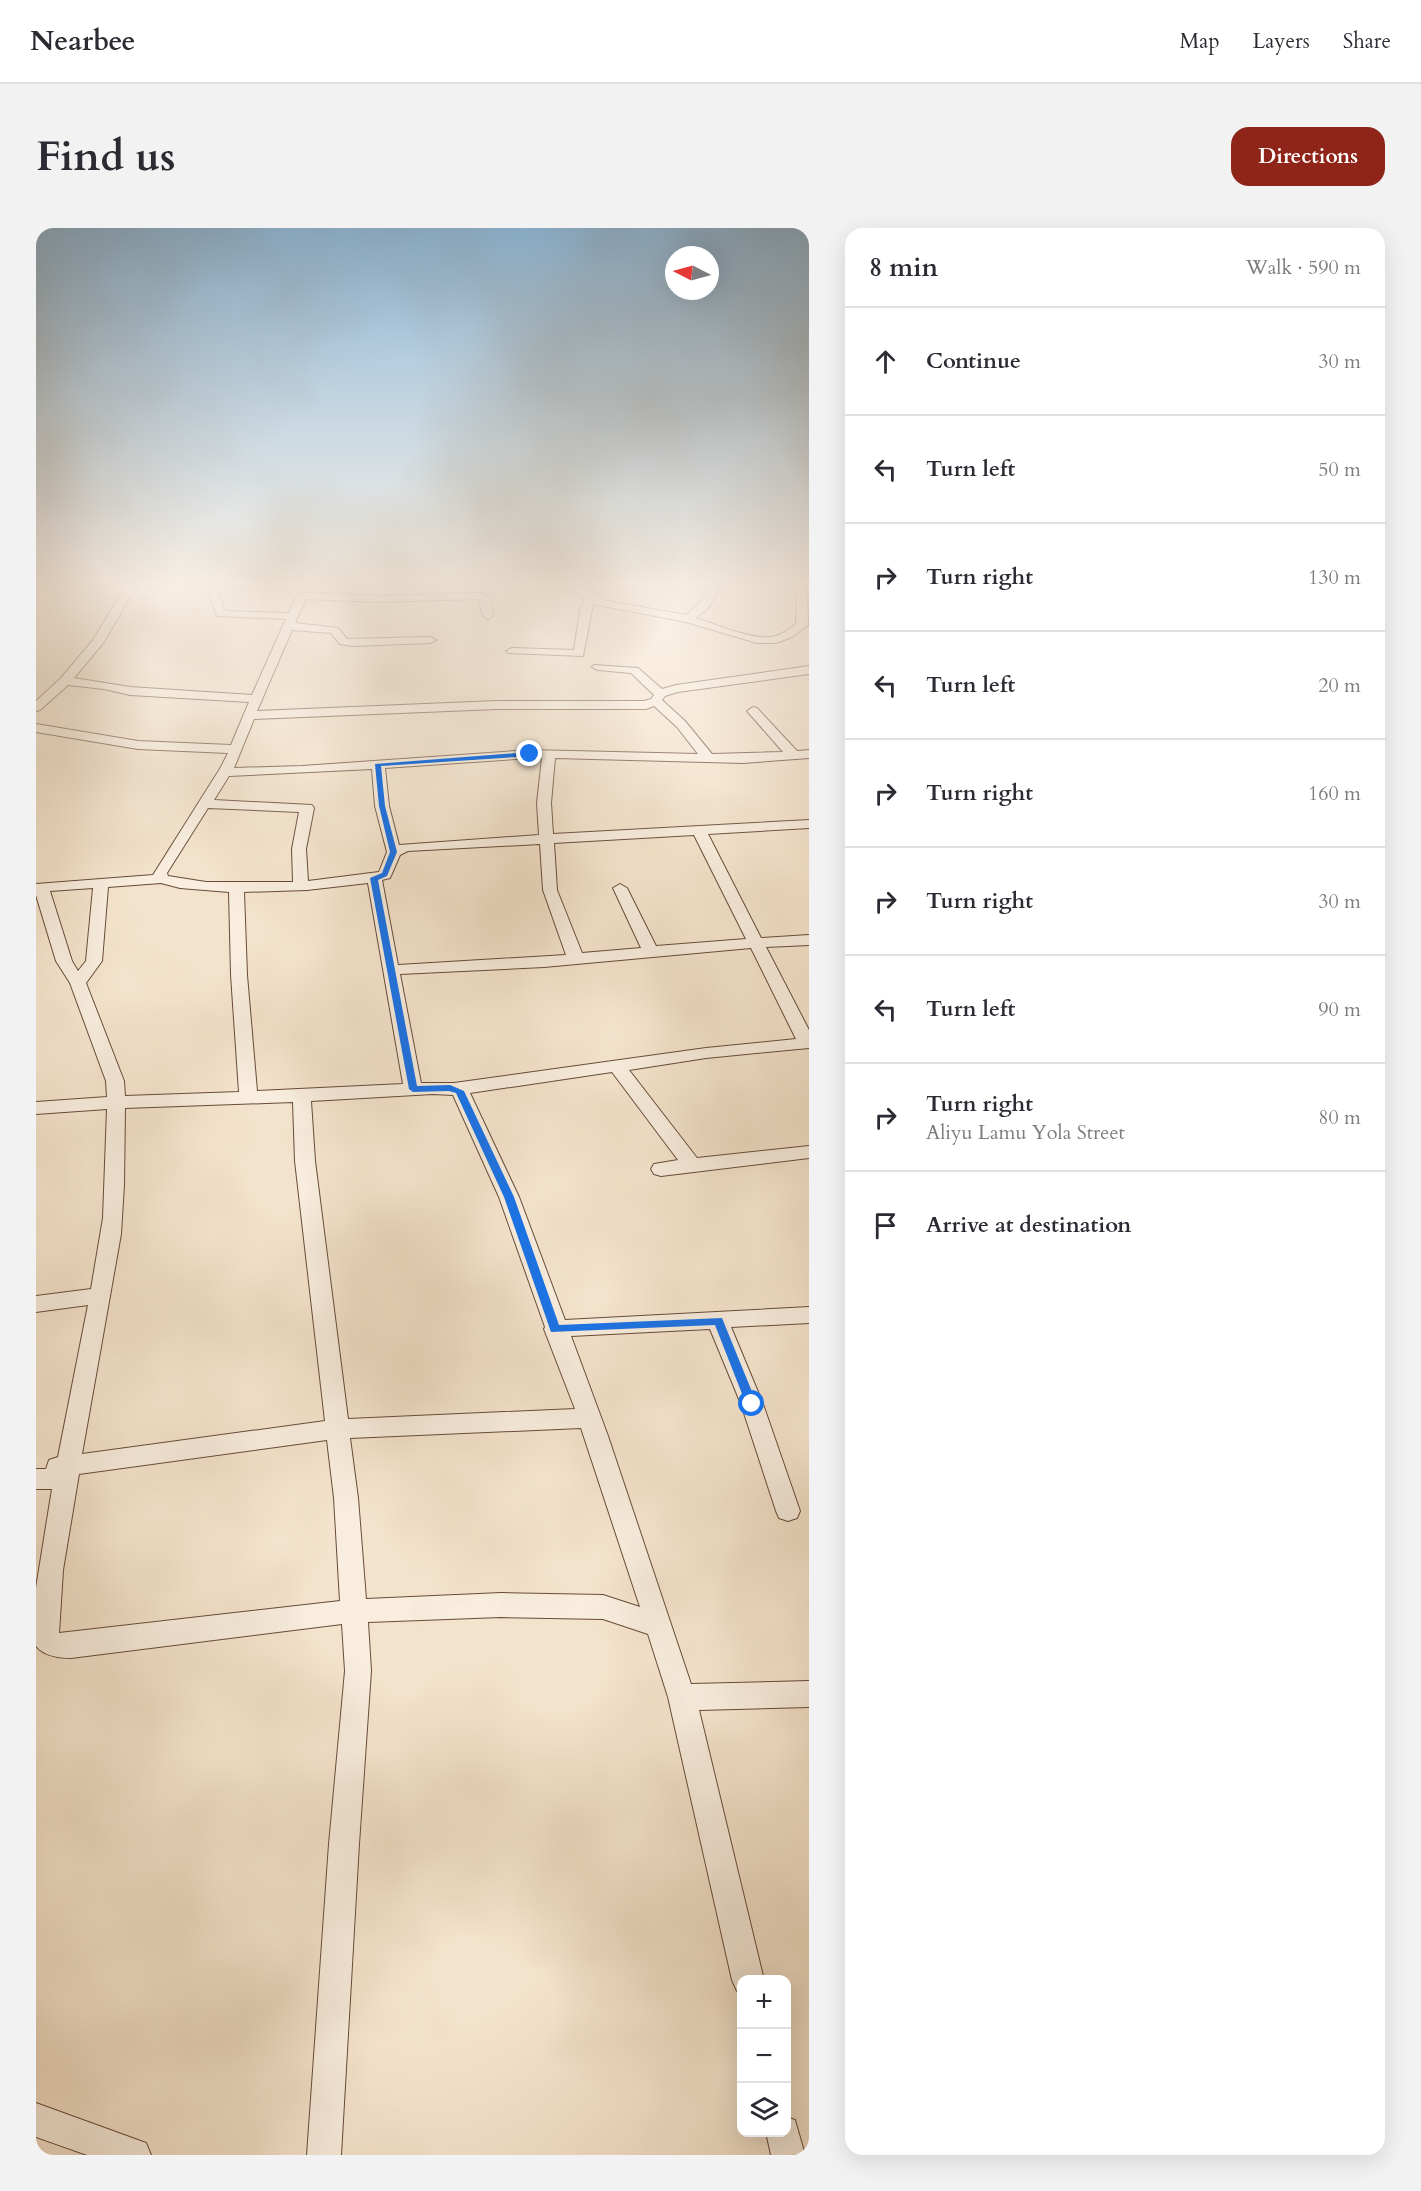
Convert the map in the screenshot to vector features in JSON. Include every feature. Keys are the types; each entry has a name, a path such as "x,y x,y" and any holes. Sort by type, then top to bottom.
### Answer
{"street":[{"path":"36,707 74,671"},
{"path":"161,879 160,873 225,772 268,671"},
{"path":"635,671 709,759"},
{"path":"250,715 497,705 646,705 676,689 803,671"},
{"path":"65,681 104,685 130,691 256,699"},
{"path":"753,711 805,756"},
{"path":"36,729 138,745 236,749"},
{"path":"225,772 303,770 506,755 709,759 805,756"},
{"path":"549,755 544,802 550,890 576,959"},
{"path":"378,764 382,806 394,852 385,875 302,885 236,887 178,884 161,879 38,888 53,921 64,961 78,983 115,1082 116,1103 111,1233 100,1296 49,1475 39,1605 40,1628 45,1639 56,1646 354,1611 501,1605 603,1607 658,1626"},
{"path":"205,804 307,808 299,849 302,885"},
{"path":"394,852 399,849 428,845 545,841 809,824"},
{"path":"36,1108 413,1089 455,1089 617,1066 808,1043 699,830"},
{"path":"374,878 413,1089"},
{"path":"78,983 94,961 101,884"},
{"path":"236,887 239,975 249,1098"},
{"path":"620,888 651,952"},
{"path":"390,970 576,959 755,942 809,940"},
{"path":"617,1066 692,1165"},
{"path":"455,1089 462,1096 509,1197 588,1418 682,1697 746,1975"},
{"path":"302,1096 305,1161 346,1498 358,1671 344,1844 324,2155"},
{"path":"661,1169 809,1152"},
{"path":"36,1304 100,1296"},
{"path":"555,1329 809,1315"},
{"path":"718,1321 752,1404 788,1511"},
{"path":"49,1475 337,1429 588,1418"},
{"path":"682,1697 809,1694"},
{"path":"36,2120 134,2155"},
{"path":"784,2137 788,2155"}],"route":[{"path":"530,754 378,764 386,828 394,852 385,875 374,878 413,1089 450,1088 460,1091 509,1197 555,1329 718,1321 752,1404"}]}
